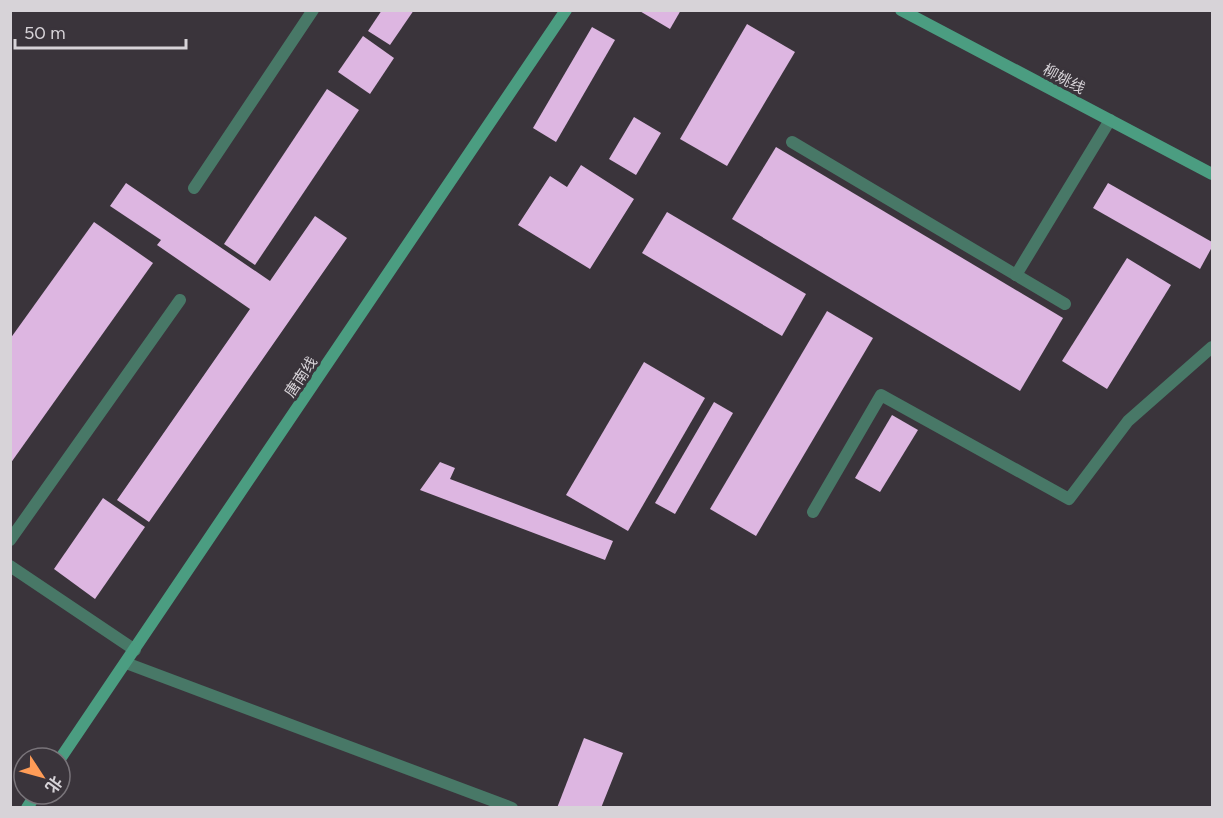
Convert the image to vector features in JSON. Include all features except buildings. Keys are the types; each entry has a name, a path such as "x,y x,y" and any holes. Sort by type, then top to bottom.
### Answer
{"street":[{"path":"194,188 313,10"},
{"name":"唐南线","path":"69,746 566,10"},
{"name":"柳姚线","path":"901,10 1212,174"},
{"path":"1016,275 1110,120"},
{"path":"792,142 1065,304"},
{"path":"10,540 180,300"},
{"path":"813,512 881,395 1070,499 1128,421 1212,347"},
{"path":"13,572 135,650"},
{"path":"126,663 512,807"}]}
